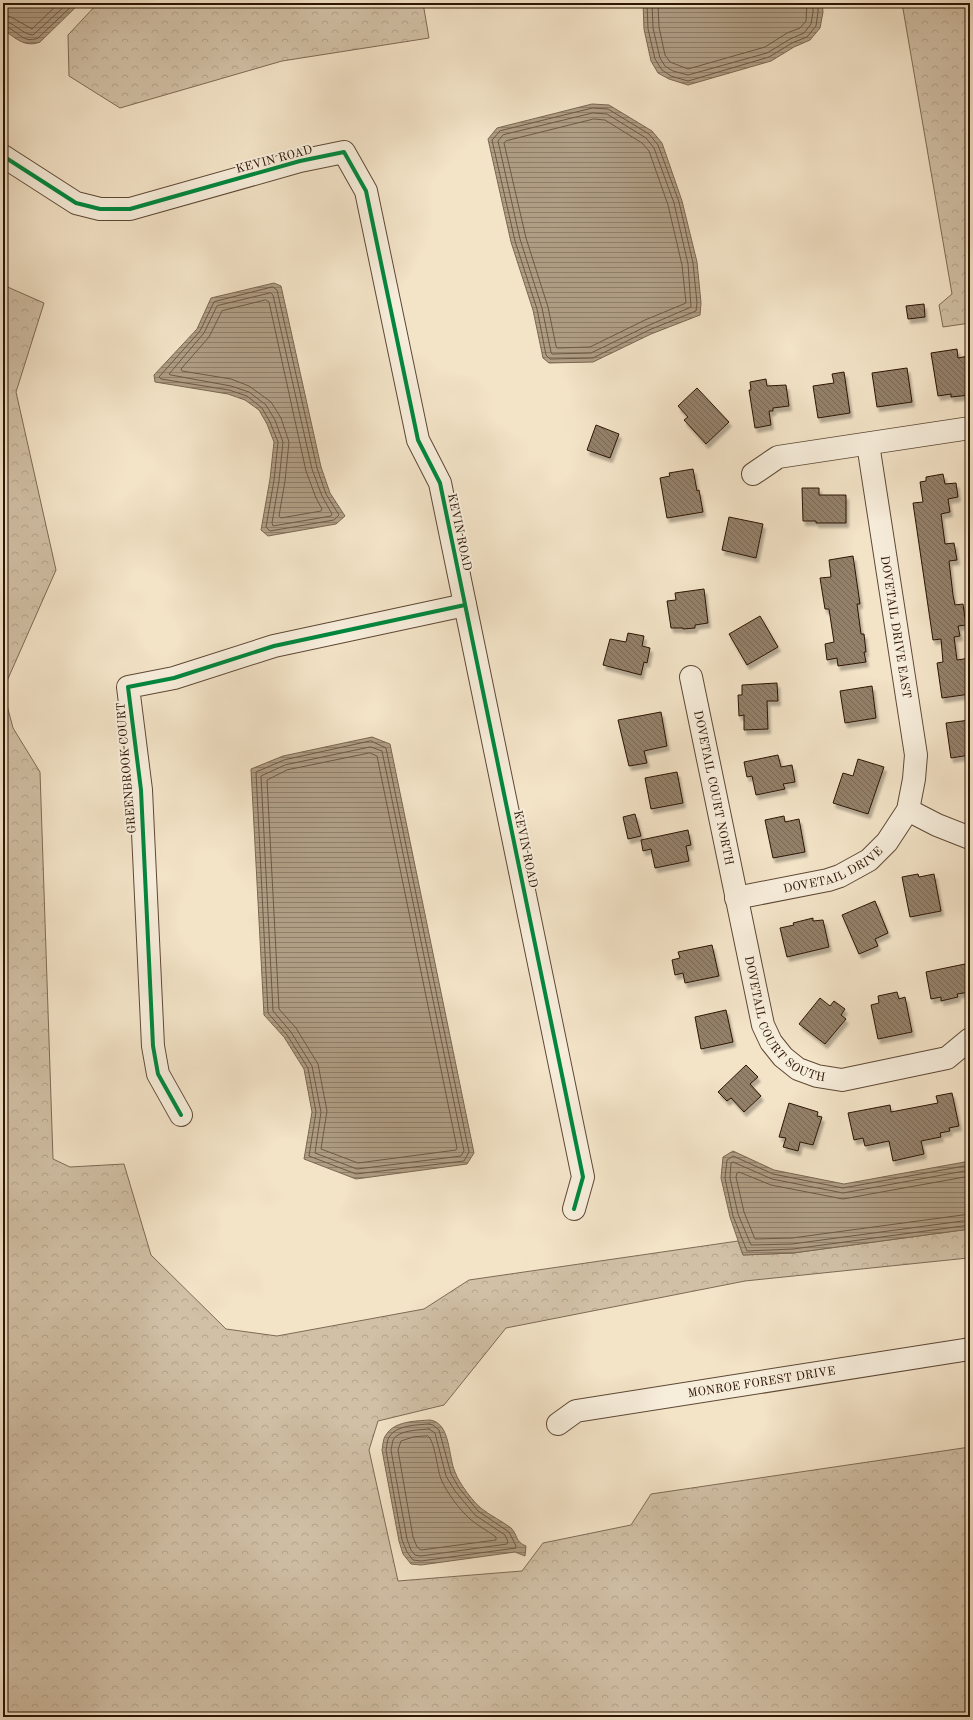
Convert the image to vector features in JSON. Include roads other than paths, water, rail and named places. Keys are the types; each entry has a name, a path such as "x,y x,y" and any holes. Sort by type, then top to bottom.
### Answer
{"street":[{"name":"KEVIN ROAD","path":"3,156 76,203 100,209 130,209 300,161 344,152 366,191 418,440 440,483 583,1177 574,1209"},
{"path":"753,474 778,457 970,428"},
{"name":"DOVETAIL DRIVE EAST","path":"868,444 916,754 914,779 908,810"},
{"name":"GREENBROOK COURT","path":"181,1115 158,1074 153,1046 141,790 128,688 174,678 274,646 465,604"},
{"name":"DOVETAIL COURT NORTH","path":"691,677 736,898"},
{"path":"908,810 937,825 970,838"},
{"name":"DOVETAIL DRIVE","path":"736,898 840,876 868,860 887,842 908,810"},
{"name":"DOVETAIL COURT SOUTH","path":"736,898 763,1025 771,1042 783,1058 798,1069 817,1076 842,1080 947,1058 970,1039"},
{"name":"MONROE FOREST DRIVE","path":"558,1424 576,1411 970,1349"}],"water":[{"path":"3,3 80,3 40,42 30,44 20,41 3,29"},
{"path":"643,3 822,3 823,12 820,28 810,40 794,47 771,61 688,85 669,79 658,73 651,61 644,29"},
{"path":"592,104 609,105 652,131 662,143 682,201 697,262 701,303 700,315 651,334 593,362 549,363 543,358 533,310 511,242 488,139 497,128"},
{"path":"274,283 281,286 321,467 330,493 345,516 336,524 268,536 261,530 270,479 274,442 267,424 259,410 245,400 228,394 155,382 154,375 197,329 211,298"},
{"path":"372,737 390,744 474,1153 467,1164 356,1179 304,1159 312,1112 304,1069 284,1037 264,1015 251,769 283,756"},
{"path":"733,1151 774,1170 844,1184 970,1161 970,1229 793,1253 743,1255 730,1217 721,1178 723,1157"},
{"path":"430,1420 437,1422 442,1427 448,1442 455,1472 467,1492 482,1509 511,1528 518,1540 526,1546 525,1556 515,1552 421,1565 411,1564 403,1554 399,1541 382,1450 383,1442 385,1436 390,1430 400,1424"}]}
